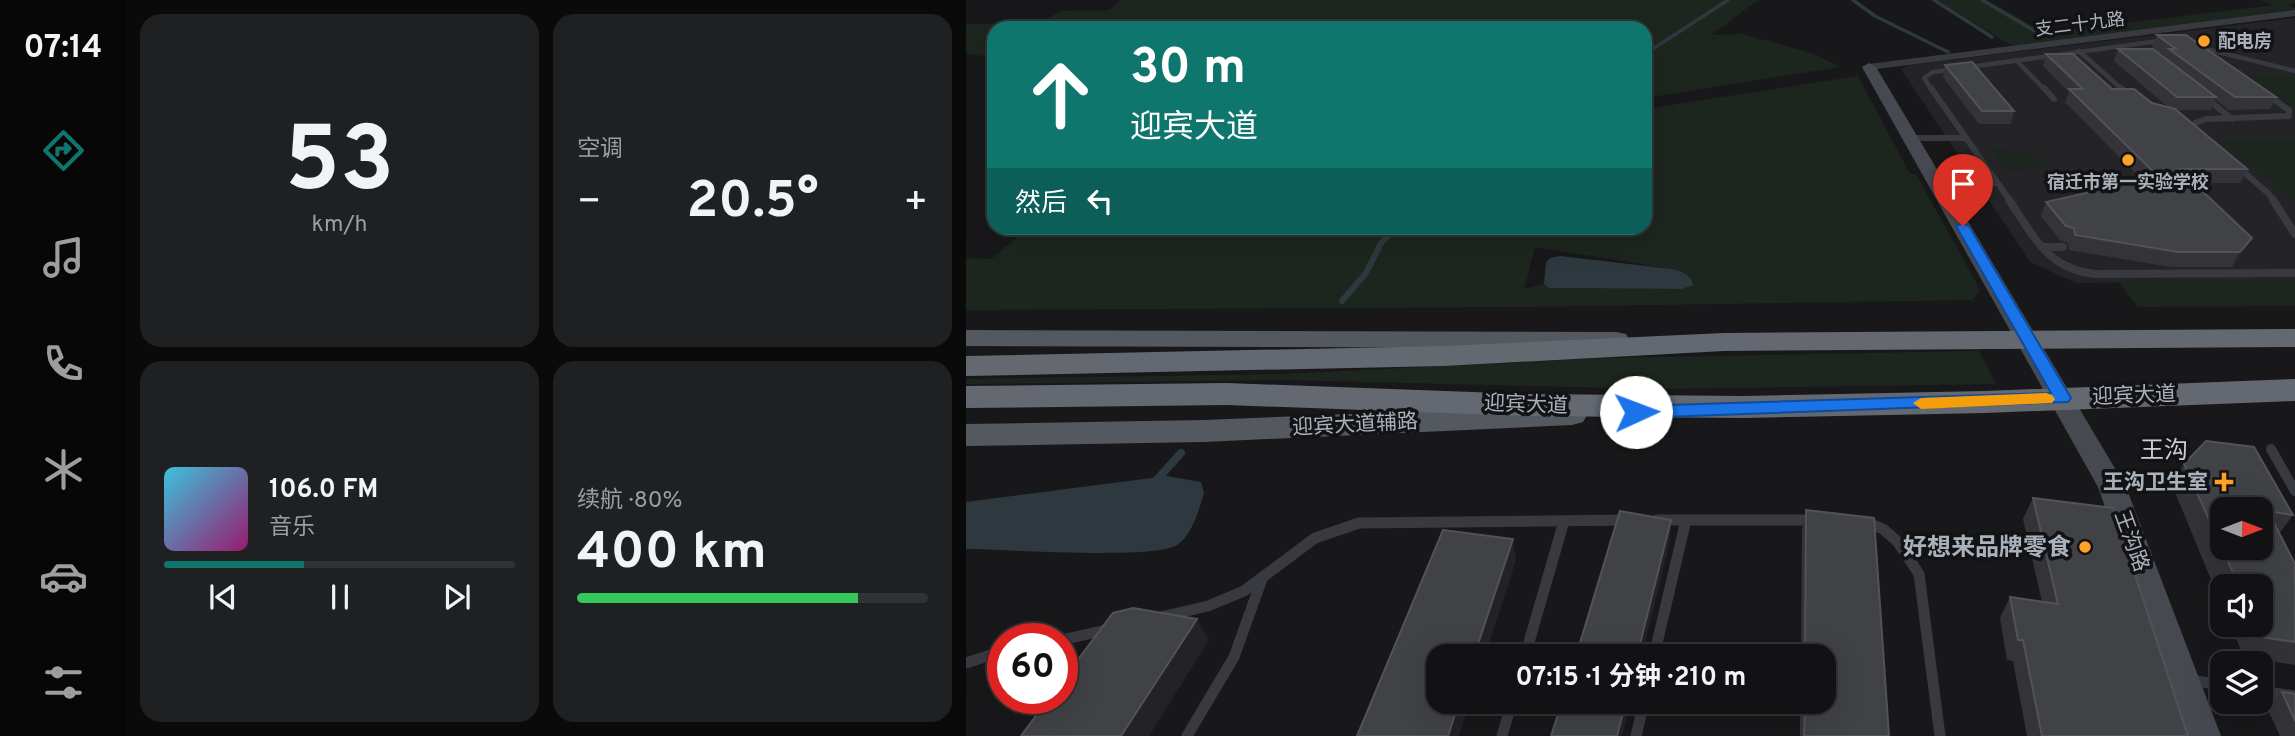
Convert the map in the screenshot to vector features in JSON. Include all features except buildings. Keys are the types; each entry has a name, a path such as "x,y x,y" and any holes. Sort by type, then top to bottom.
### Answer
{"highway":[{"path":"966,366 1444,356 1724,342 2295,338"},
{"name":"迎宾大道","path":"966,397 1227,394 1530,405 1743,407 2295,390"}],"main road":[{"path":"966,338 1465,338 1724,342"},
{"name":"迎宾大道辅路","path":"966,435 1204,432 1743,407"}],"street":[{"name":"支二十九路","path":"1870,67 2295,13"},
{"name":"王沟路","path":"1870,67 2112,486 2203,736"}],"lane":[{"path":"2173,39 1925,75 1926,82 2042,247 2060,267 2084,273 2295,272"},
{"path":"2135,44 2146,52"},
{"path":"2221,62 2195,44 2295,71"},
{"path":"2079,51 2139,103"},
{"path":"2016,60 2054,99"},
{"path":"2182,120 2195,123 2206,119 2278,118 2290,113 2255,86"},
{"path":"2199,94 2232,119"},
{"path":"2195,123 2194,129 2208,141"},
{"path":"1911,138 1965,138"},
{"path":"2236,165 2269,194 2295,234"},
{"path":"1937,183 1997,183"},
{"path":"2042,247 2063,247"},
{"path":"2271,449 2295,491"},
{"path":"1146,621 1208,606 1244,592 1315,538 1359,523 1834,519"},
{"path":"1848,519 1867,522 1896,538 1909,553 1919,574 1940,736"},
{"path":"1657,644 1686,520"},
{"path":"1528,644 1564,521"},
{"path":"1187,736 1234,657 1262,579"},
{"path":"1078,636 1121,626"},
{"path":"966,663 987,656"},
{"path":"2183,679 2210,683"},
{"path":"2273,693 2295,696"},
{"path":"1502,736 1508,714"},
{"path":"1636,736 1641,714"}],"shaded area":[{"path":"1121,0 1758,0 1711,35 1743,34 1814,54 1840,67 1652,97 1652,21 1044,21 1060,11 1109,10"},
{"path":"1937,0 1987,0 2045,33 2273,5 2260,0 2295,0 2295,3 2288,5 2295,8 2295,12 2012,46"},
{"name":"宿迁市第一实验学校","path":"2295,18 2295,280 2076,283 2030,262 1901,69 1910,65"},
{"path":"966,24 987,24 987,56 966,54"},
{"path":"1858,76 1910,174 1916,174 1979,292 1972,300 1519,307 966,310 966,258 991,259 1020,235 1652,235 1652,108","holes":["1535,247 1682,272 1693,284 1682,289 1549,288 1544,284 1524,289"]},
{"path":"2248,76 2295,76 2295,109"},
{"path":"2221,140 2295,140 2295,203"},
{"path":"1989,147 2035,154 2045,166 2009,173"},
{"path":"1560,256 1672,269 1683,272 1693,285 1682,289 1549,288 1544,284 1546,263 1550,258"},
{"path":"2295,280 2295,306 2138,307 2119,282"},
{"path":"1979,351 1996,384 1661,389 1280,380 966,384 966,379 1282,374 1610,358"},
{"path":"1167,476 1201,482 1204,493 1191,529 1177,545 1140,552 1110,553 966,549 966,502"}],"waterway":[{"path":"1652,49 1728,0"},
{"path":"1853,0 1875,16 1948,52"},
{"path":"1934,0 1992,37"},
{"path":"1982,0 2035,31"},
{"path":"1342,301 1366,273 1381,243 1389,235"},
{"path":"1153,484 1181,453"}],"slow traffic":[{"path":"1921,403 2046,399"}],"place":[{"name":"配电房","path":"2204,41"},
{"name":"宿迁市第一实验学校","path":"2128,160"},
{"name":"王沟卫生室","path":"2224,482"},
{"name":"好想来品牌零食","path":"2085,547"}],"district":[{"name":"王沟","path":"2164,450"}],"route":[{"path":"1636,412 2063,398 1963,226"}]}
